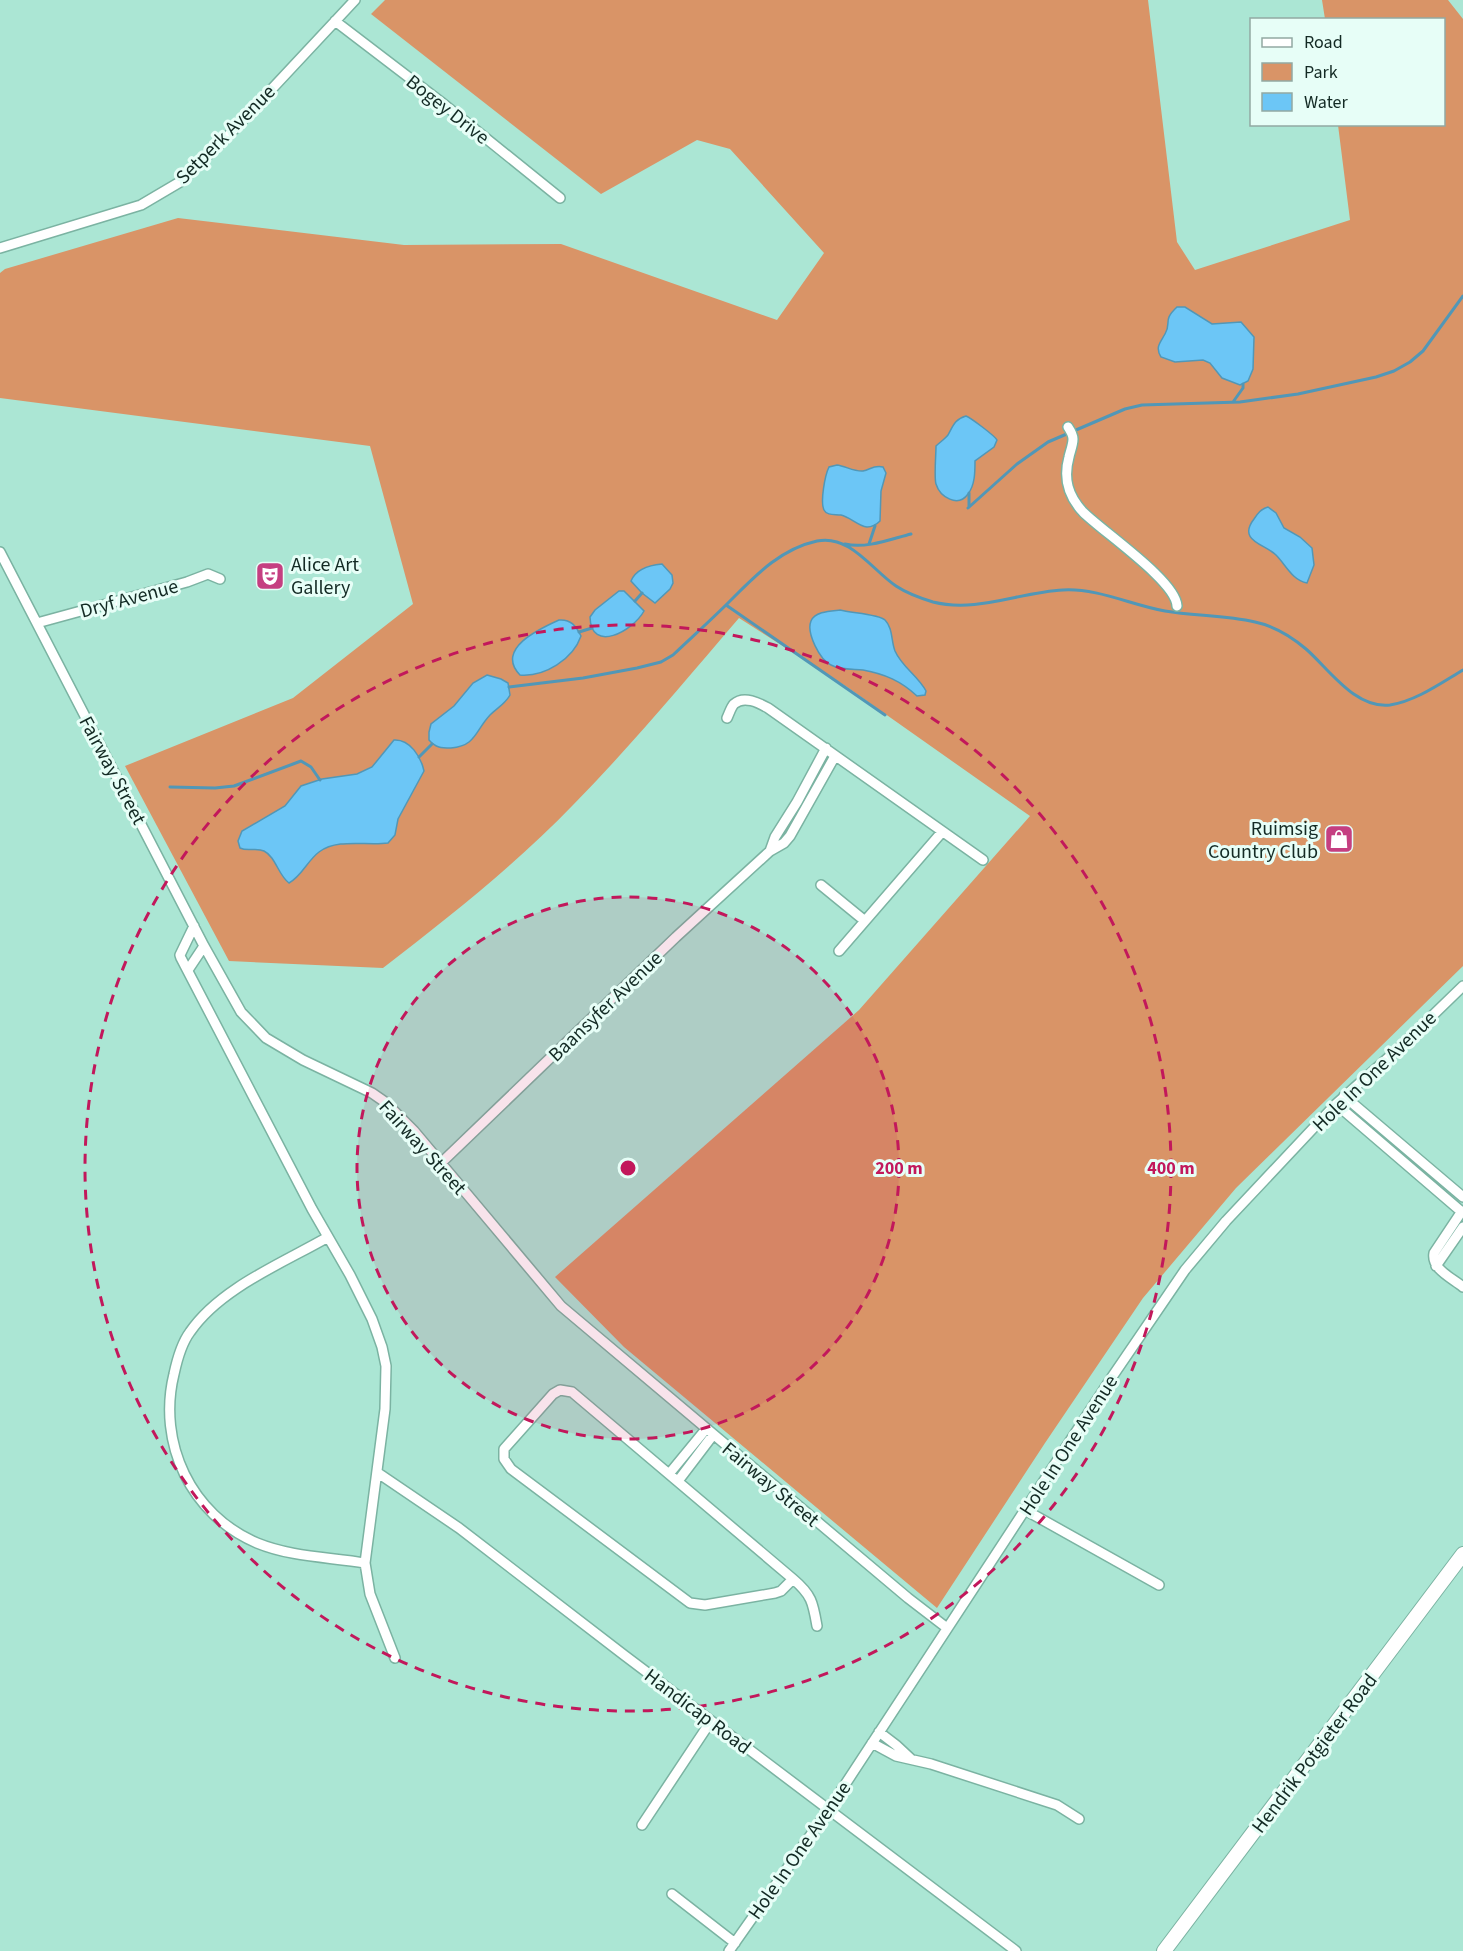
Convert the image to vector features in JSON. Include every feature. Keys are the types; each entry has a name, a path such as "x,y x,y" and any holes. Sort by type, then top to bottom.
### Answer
{"main road":[{"name":"Hendrik Potgieter Road","path":"1164,1951 1463,1554"}],"street":[{"name":"Setperk Avenue","path":"0,248 135,207 180,182 226,138 355,0"},
{"name":"Bogey Drive","path":"335,21 441,102 560,198"},
{"path":"1068,427 1073,438 1066,470 1067,486 1072,498 1083,512 1167,584 1177,598 1177,606"},
{"name":"Fairway Street","path":"0,552 204,946 241,1012 266,1038 303,1060 378,1097 414,1131 561,1306 908,1598 947,1628"},
{"name":"Dryf Avenue","path":"37,624 208,574 220,579"},
{"path":"727,718 734,704 741,701 756,702 768,708 983,860"},
{"name":"Baansyfer Avenue","path":"770,851 826,748"},
{"name":"Baansyfer Avenue","path":"441,1163 676,937 770,851 784,843 807,808 835,756"},
{"path":"797,802 807,808"},
{"path":"839,951 942,832"},
{"path":"821,885 865,921"},
{"path":"194,926 180,955 372,1319 387,1365 378,1473 365,1563 370,1594 394,1658"},
{"path":"188,970 204,946"},
{"name":"Hole In One Avenue","path":"732,1947 829,1809 1185,1270 1246,1199 1336,1104 1398,1049 1463,986"},
{"path":"1344,1096 1463,1197"},
{"path":"1336,1104 1463,1212 1434,1253 1433,1260 1436,1266 1463,1287"},
{"path":"1436,1266 1463,1227"},
{"path":"328,1237 226,1294 190,1331 180,1353 173,1379 169,1423 176,1457 194,1491 222,1521 238,1533 278,1550 365,1563"},
{"path":"793,1579 781,1591 775,1593 705,1605 690,1604 511,1469 506,1463 504,1449 553,1394 564,1389 572,1392 678,1481 806,1590 813,1601 817,1626"},
{"path":"669,1474 710,1432"},
{"path":"678,1481 710,1432"},
{"name":"Handicap Road","path":"378,1473 459,1528 1016,1951"},
{"path":"1025,1510 1159,1585"},
{"path":"642,1825 711,1721"},
{"path":"879,1732 911,1759"},
{"path":"872,1743 896,1756 1057,1805 1079,1819"},
{"path":"672,1894 732,1947"}],"green space":[{"name":"Ruimsig Country Club","path":"385,0 1148,0 1177,242 1195,270 1350,220 1338,126 1445,126 1445,18 1325,18 1322,0 1448,0 1463,19 1463,966 1236,1188 1143,1298 937,1608 624,1347 555,1277 859,1010 1030,816 847,687 739,618 637,737 551,827 481,890 383,968 229,961 125,766 293,698 413,604 370,446 0,398 0,273 5,269 178,218 404,245 561,244 777,320 824,253 730,149 697,140 601,194 371,14"}],"water":[{"path":"1177,307 1185,307 1212,324 1241,322 1254,337 1253,369 1248,381 1240,385 1222,378 1210,363 1203,360 1175,362 1161,357 1158,350 1159,345 1167,330 1168,319"},
{"path":"966,416 997,440 994,447 975,461 975,474 968,494 964,498 955,500 945,497 936,484 936,446 948,435 957,421"},
{"path":"837,465 860,471 883,467 886,473 881,491 880,521 876,525 864,526 844,516 825,512 823,495 826,476 829,467"},
{"path":"1268,507 1276,513 1284,528 1300,537 1312,548 1314,565 1307,583 1297,579 1276,555 1251,537 1250,526 1258,513"},
{"path":"662,564 672,575 673,583 655,603 631,581 636,573 644,568"},
{"path":"619,591 624,591 644,611 639,619 622,631 605,637 597,634 592,628 590,617 595,610"},
{"path":"840,610 871,615 885,620 898,657 923,686 926,691 925,695 917,696 899,682 878,674 838,668 823,658 812,639 811,621 820,613"},
{"path":"559,620 573,624 581,636 572,652 548,670 520,675 514,666 513,657 516,649 531,635"},
{"path":"487,675 508,683 510,695 508,698 490,715 466,744 451,748 434,745 429,740 431,724 454,706 473,683"},
{"path":"394,740 405,742 414,750 424,771 398,819 395,835 388,843 343,844 327,848 319,852 289,883 264,851 240,848 238,841 242,831 285,806 301,786 322,779 357,774 372,767"}],"waterway":[{"path":"968,508 1017,464 1048,442 1125,409 1142,405 1240,402 1298,394 1394,371 1423,351 1463,296"},
{"path":"1233,402 1243,388 1243,384"},
{"path":"969,493 969,506"},
{"path":"869,544 875,526"},
{"path":"845,544 870,544 911,534"},
{"path":"509,687 583,678 661,662 673,655 780,557 804,545 829,540 850,548 901,589 933,602 949,605 982,604 1047,592 1076,590 1102,594 1165,611 1232,618 1262,624 1294,640 1354,694 1377,705 1390,705 1409,700 1463,670"},
{"path":"635,601 642,593"},
{"path":"726,605 885,715"},
{"path":"579,632 592,628"},
{"path":"419,757 432,744"},
{"path":"170,787 234,786 301,761 311,767 320,780"}],"place":[{"name":"Alice Art Gallery","path":"270,576"},
{"name":"Ruimsig Country Club","path":"1339,839"}]}
